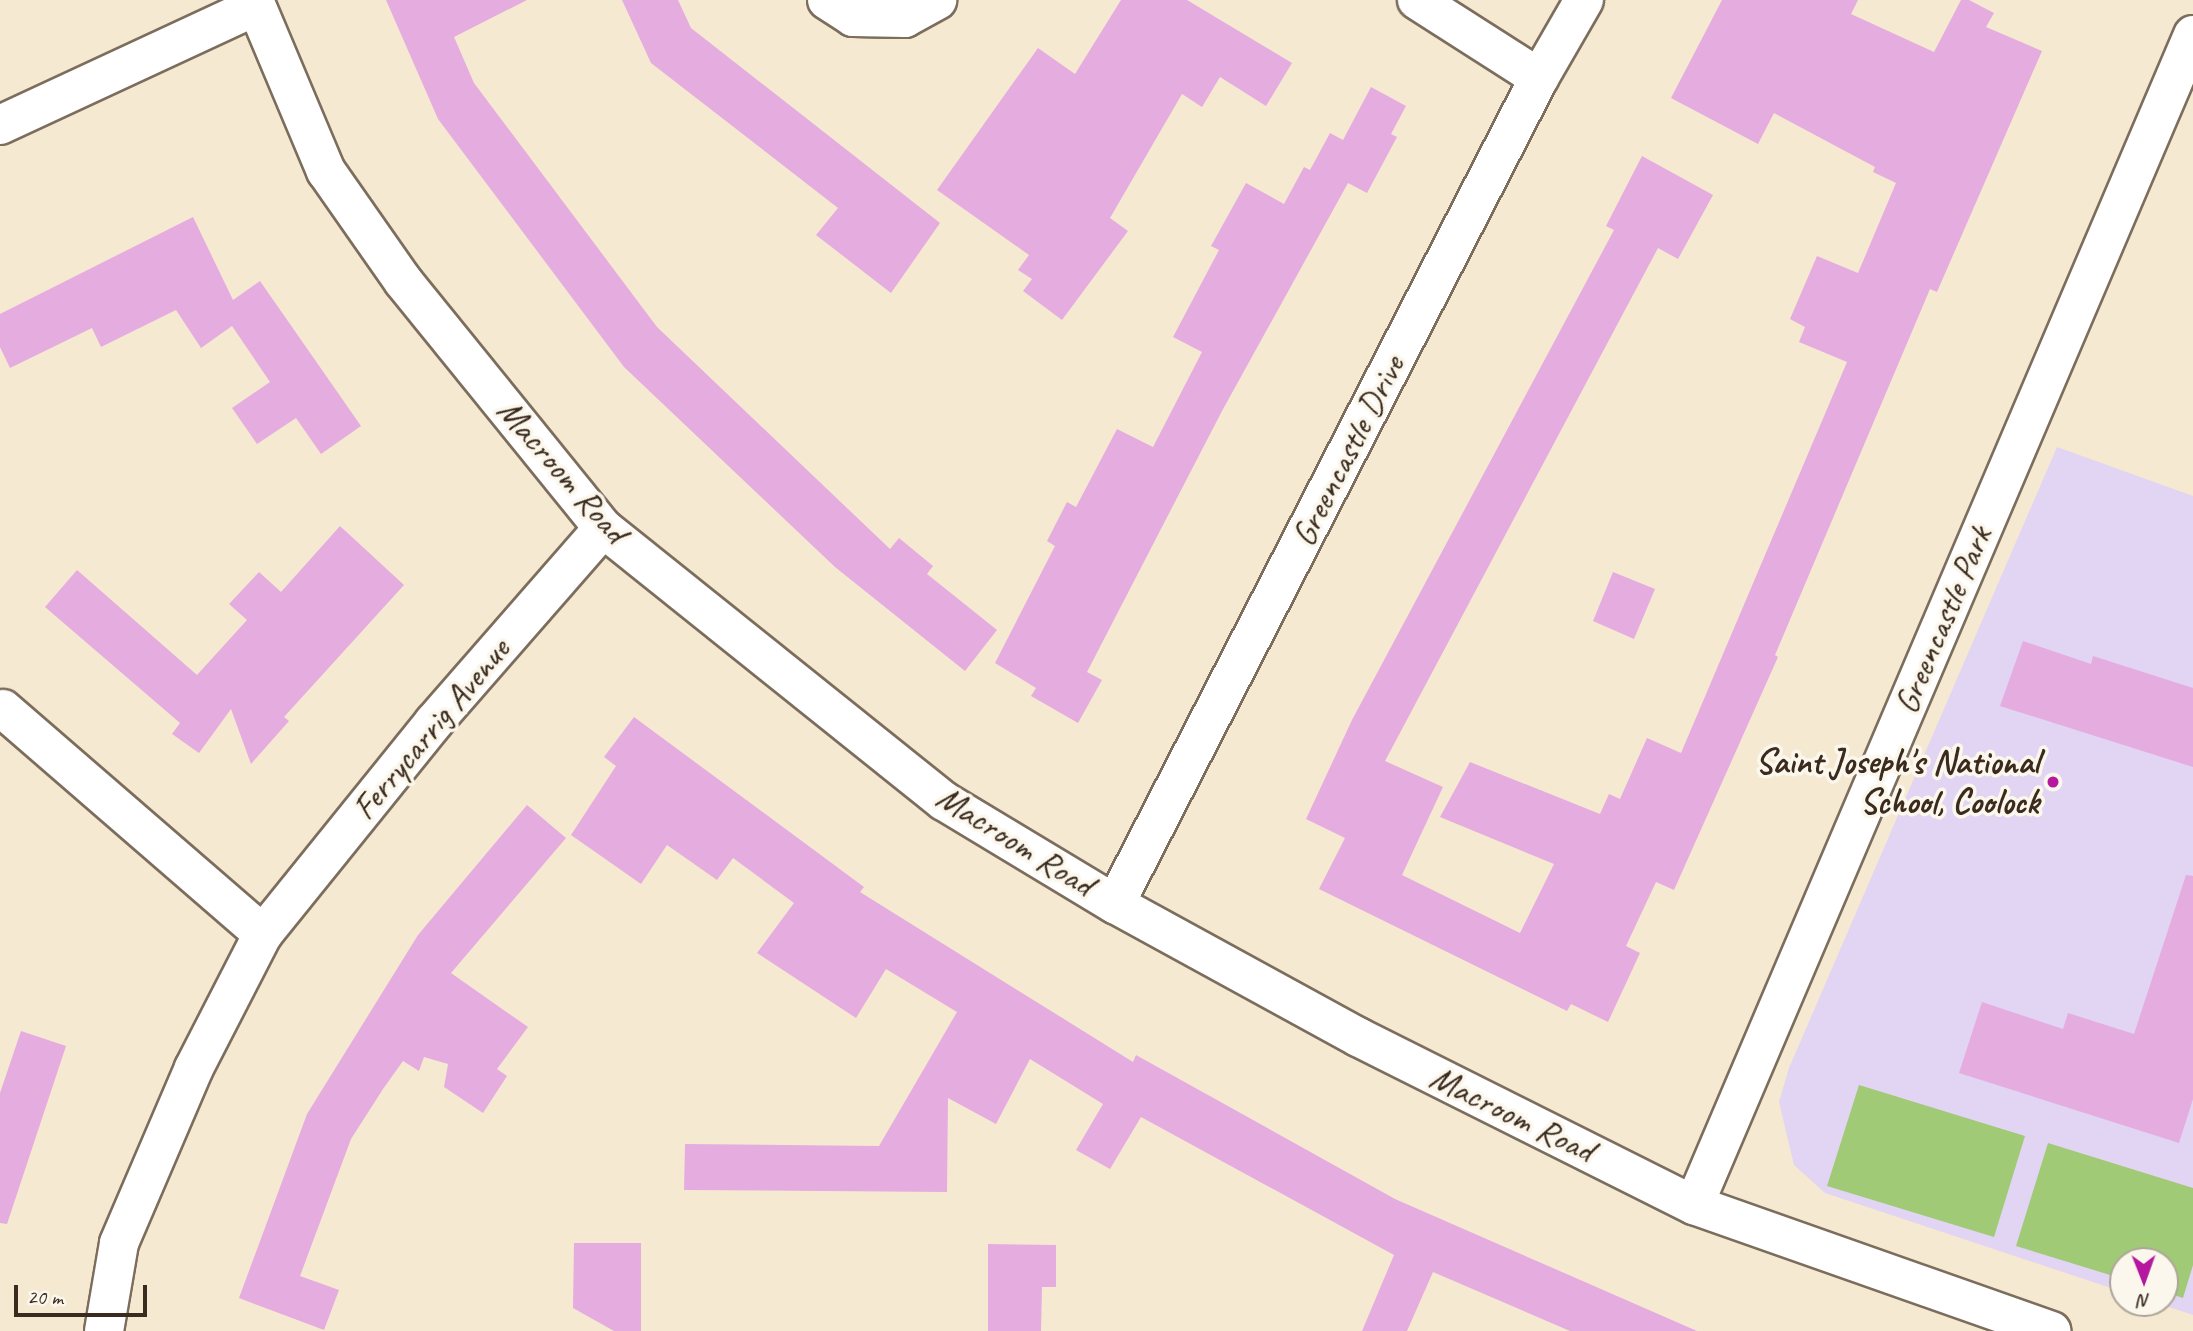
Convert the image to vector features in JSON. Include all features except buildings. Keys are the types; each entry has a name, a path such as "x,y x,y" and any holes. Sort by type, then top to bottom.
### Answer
{"street":[{"path":"827,0 853,17 905,18 937,0"},
{"path":"1417,0 1539,78"},
{"name":"Greencastle Drive","path":"1115,904 1539,78 1584,0"},
{"name":"Macroom Road","path":"0,125 255,3 326,171 403,281 603,528 944,800 1115,904 1358,1037 1694,1205 2051,1331"},
{"name":"Greencastle Park","path":"1694,1205 2193,35"},
{"name":"Ferrycarrig Avenue","path":"104,1331 119,1243 194,1068 263,934 435,722 603,528"},
{"path":"3,709 263,934"}],"shaded area":[{"name":"Saint Joseph's National School, Coolock","path":"2057,447 2193,496 2193,1315 2179,1310 2179,1247 2109,1247 2109,1287 1825,1193 1794,1165 1779,1102 1789,1068"}],"green space":[{"path":"1859,1085 2025,1136 1994,1237 1827,1186"},
{"path":"2048,1143 2193,1188 2193,1265 2183,1298 2179,1297 2179,1247 2109,1247 2109,1275 2016,1246"}],"place":[{"name":"Saint Joseph's National School, Coolock","path":"2053,782"}]}
